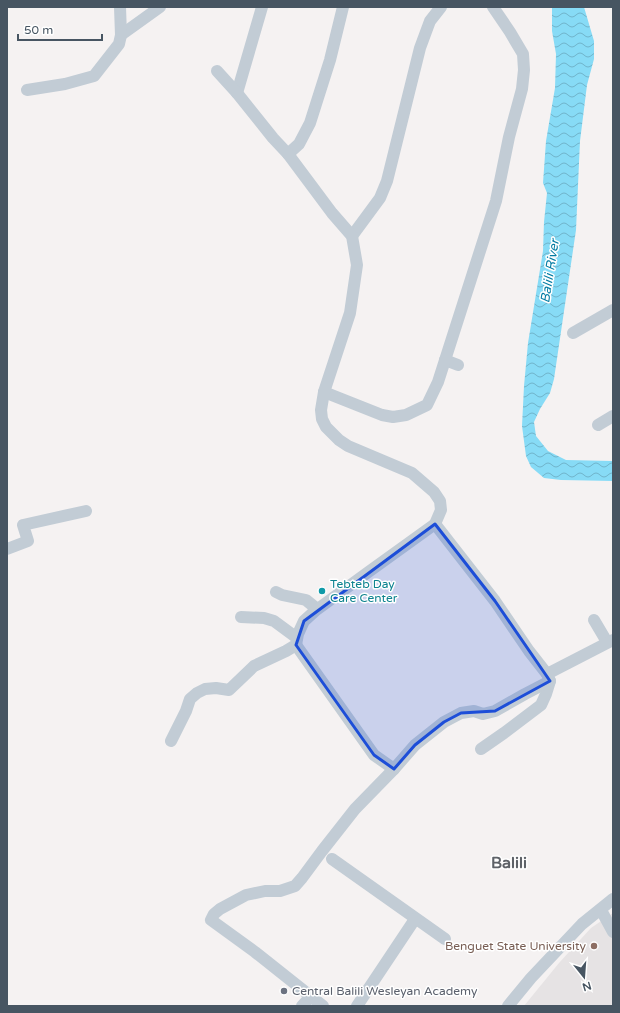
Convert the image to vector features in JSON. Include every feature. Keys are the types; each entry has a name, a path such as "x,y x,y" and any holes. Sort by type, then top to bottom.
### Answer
{"street":[{"path":"27,90 65,84 94,76 120,44 120,7"},
{"path":"121,35 160,7"},
{"path":"237,94 262,7"},
{"path":"288,154 299,144 310,123 330,60 343,7"},
{"path":"352,236 380,198 387,181 420,48 430,21 441,7"},
{"path":"324,392 382,415 393,417 406,415 427,405 438,382 496,201 509,137 522,89 524,70 523,54 493,7"},
{"path":"171,741 186,711 190,699 197,693 216,688 229,690 254,666 286,651 296,641 304,621 318,609 435,524 441,510 440,501 434,492 412,473 348,446 339,440 326,427 322,419 321,410 324,392 350,313 357,265 352,236 332,213 288,154 217,71"},
{"path":"573,333 613,310"},
{"path":"445,360 458,365"},
{"path":"598,425 613,416"},
{"path":"7,549 28,541 23,525 86,511"},
{"path":"435,524 495,601 548,678 546,694 541,705 481,749"},
{"path":"276,592 282,595 306,600 318,609"},
{"path":"241,617 264,618 274,621 296,641 374,755 394,769"},
{"path":"323,1006 255,952 216,924 214,914 220,909 246,895 265,891 280,891 295,886 355,809 415,745 444,722 461,713 474,711 483,714 495,711 610,641 594,620"},
{"path":"332,859 445,939"},
{"path":"508,1006 531,978 582,924 613,899"},
{"path":"601,910 613,932"},
{"path":"357,1006 415,919"},
{"path":"302,1006 311,996"}],"highlighted area":[{"path":"435,524 495,601 550,681 495,711 461,713 444,722 415,745 394,769 374,755 296,645 304,621"}],"shaded area":[{"name":"Benguet State University","path":"613,913 613,1006 524,1006 559,963 591,928"}],"water":[{"name":"Balili River","path":"552,7 584,7 594,41 594,59 587,85 580,141 576,230 554,379 550,393 534,422 536,436 548,451 566,460 613,461 613,481 561,480 544,478 531,467 526,456 522,426 528,343 543,251 547,193 543,183 546,141 555,88 556,54 552,31"}],"place":[{"name":"Tebteb Day Care Center","path":"322,591"},
{"name":"Benguet State University","path":"594,946"},
{"name":"Central Balili Wesleyan Academy","path":"284,991"}],"district":[{"name":"Balili","path":"509,862"}]}
